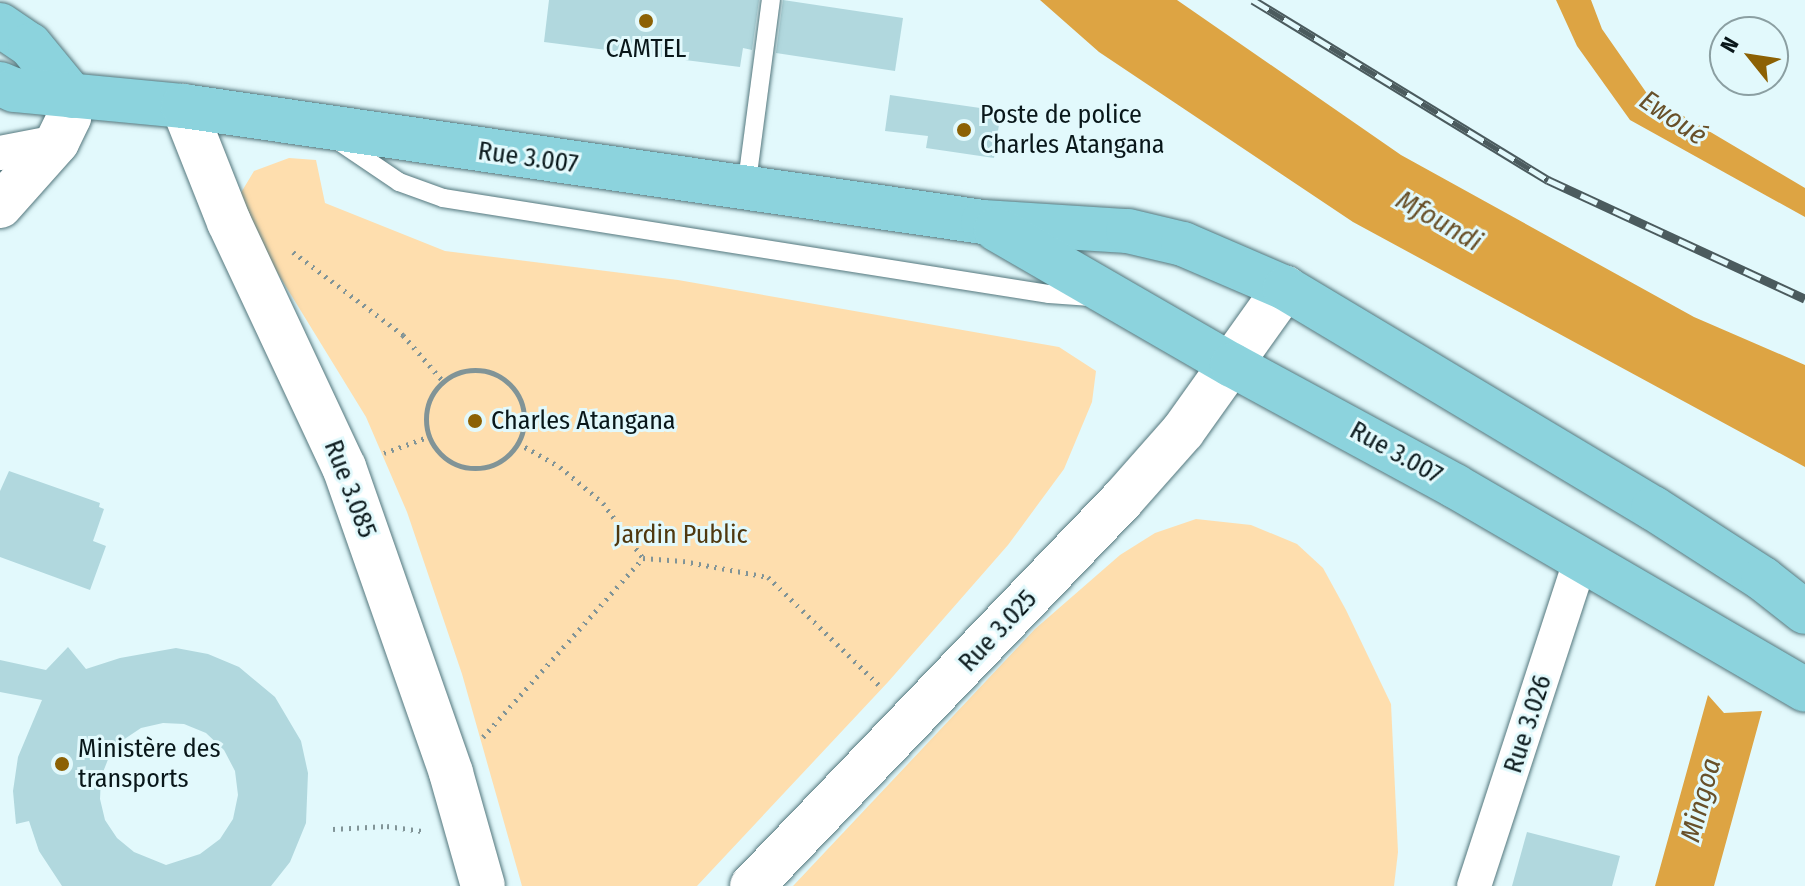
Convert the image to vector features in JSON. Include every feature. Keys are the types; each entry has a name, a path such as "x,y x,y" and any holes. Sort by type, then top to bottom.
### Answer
{"main road":[{"path":"0,25 30,45 72,96"},
{"name":"Rue 3.007","path":"0,84 14,90 183,106 321,129 983,222 1128,231 1183,244 1285,288 1653,508 1763,579 1805,612"},
{"name":"Rue 3.007","path":"983,222 1232,365 1455,486 1805,690"}],"street":[{"path":"0,206 57,142 69,117 72,96"},
{"name":"Rue 3.085","path":"183,106 229,222 344,467 451,773 483,886"},
{"path":"0,153 57,142"},
{"name":"Rue 3.025","path":"752,886 1122,500 1183,431 1285,288"},
{"name":"Rue 3.026","path":"1474,886 1580,561"}],"lane":[{"path":"746,189 771,0"},
{"path":"321,129 399,182 443,198 1049,294 1115,296"}],"path":[{"path":"290,250 403,335 443,381"},
{"path":"482,369 501,377 516,391 523,408 524,426 518,443 507,458 491,466 472,469 454,465 438,454 428,437 425,416 430,397 443,381 461,371 482,369"},
{"path":"518,443 560,467 603,503 643,558 683,561 768,577 914,720"},
{"path":"451,773 643,558"},
{"path":"333,829 387,826"}],"green space":[{"name":"Jardin Public","path":"289,158 316,160 325,203 445,251 678,280 1059,347 1096,371 1092,402 1064,469 1008,545 888,682 697,886 522,886 462,674 407,512 366,417 269,259 239,196 254,171"},
{"path":"1196,519 1251,525 1297,544 1323,568 1346,610 1391,704 1398,852 1394,886 793,886 1035,629 1120,555 1155,533"}],"water":[{"name":"Mfoundi","path":"1040,0 1177,0 1401,155 1694,317 1805,365 1805,467 1353,222 1099,52"},
{"name":"Ewoué","path":"1556,0 1591,0 1602,29 1648,95 1805,188 1805,217 1630,120 1577,46"},
{"name":"Mingoa","path":"1708,695 1724,713 1762,711 1714,886 1655,886"}],"building":[{"name":"CAMTEL","path":"549,0 759,0 752,50 743,48 740,67 544,42"},
{"path":"783,0 903,18 895,71 776,53"},
{"name":"Poste de police Charles Atangana","path":"890,95 1001,111 994,158 926,148 928,136 885,131"},
{"path":"9,471 100,503 99,507 104,509 93,541 106,546 90,590 0,557 0,491"},
{"name":"Ministère des transports","path":"68,647 86,669 120,658 176,648 208,654 239,667 275,697 301,741 308,773 306,823 290,862 271,886 62,886 39,851 29,821 16,824 13,791 18,757 42,700 0,692 0,660 46,670","holes":["163,723 184,724 206,733 224,750 235,771 238,795 233,819 220,839 200,854 166,865 134,852 117,838 105,820 100,799 101,777 109,757 123,740 141,728"]},
{"path":"1527,832 1620,856 1612,886 1512,886"}],"railway":[{"path":"1253,0 1548,180 1805,299"}],"place":[{"name":"CAMTEL","path":"646,21"},
{"name":"Poste de police Charles Atangana","path":"964,130"},
{"name":"Charles Atangana","path":"475,421"},
{"name":"Ministère des transports","path":"62,764"}]}
